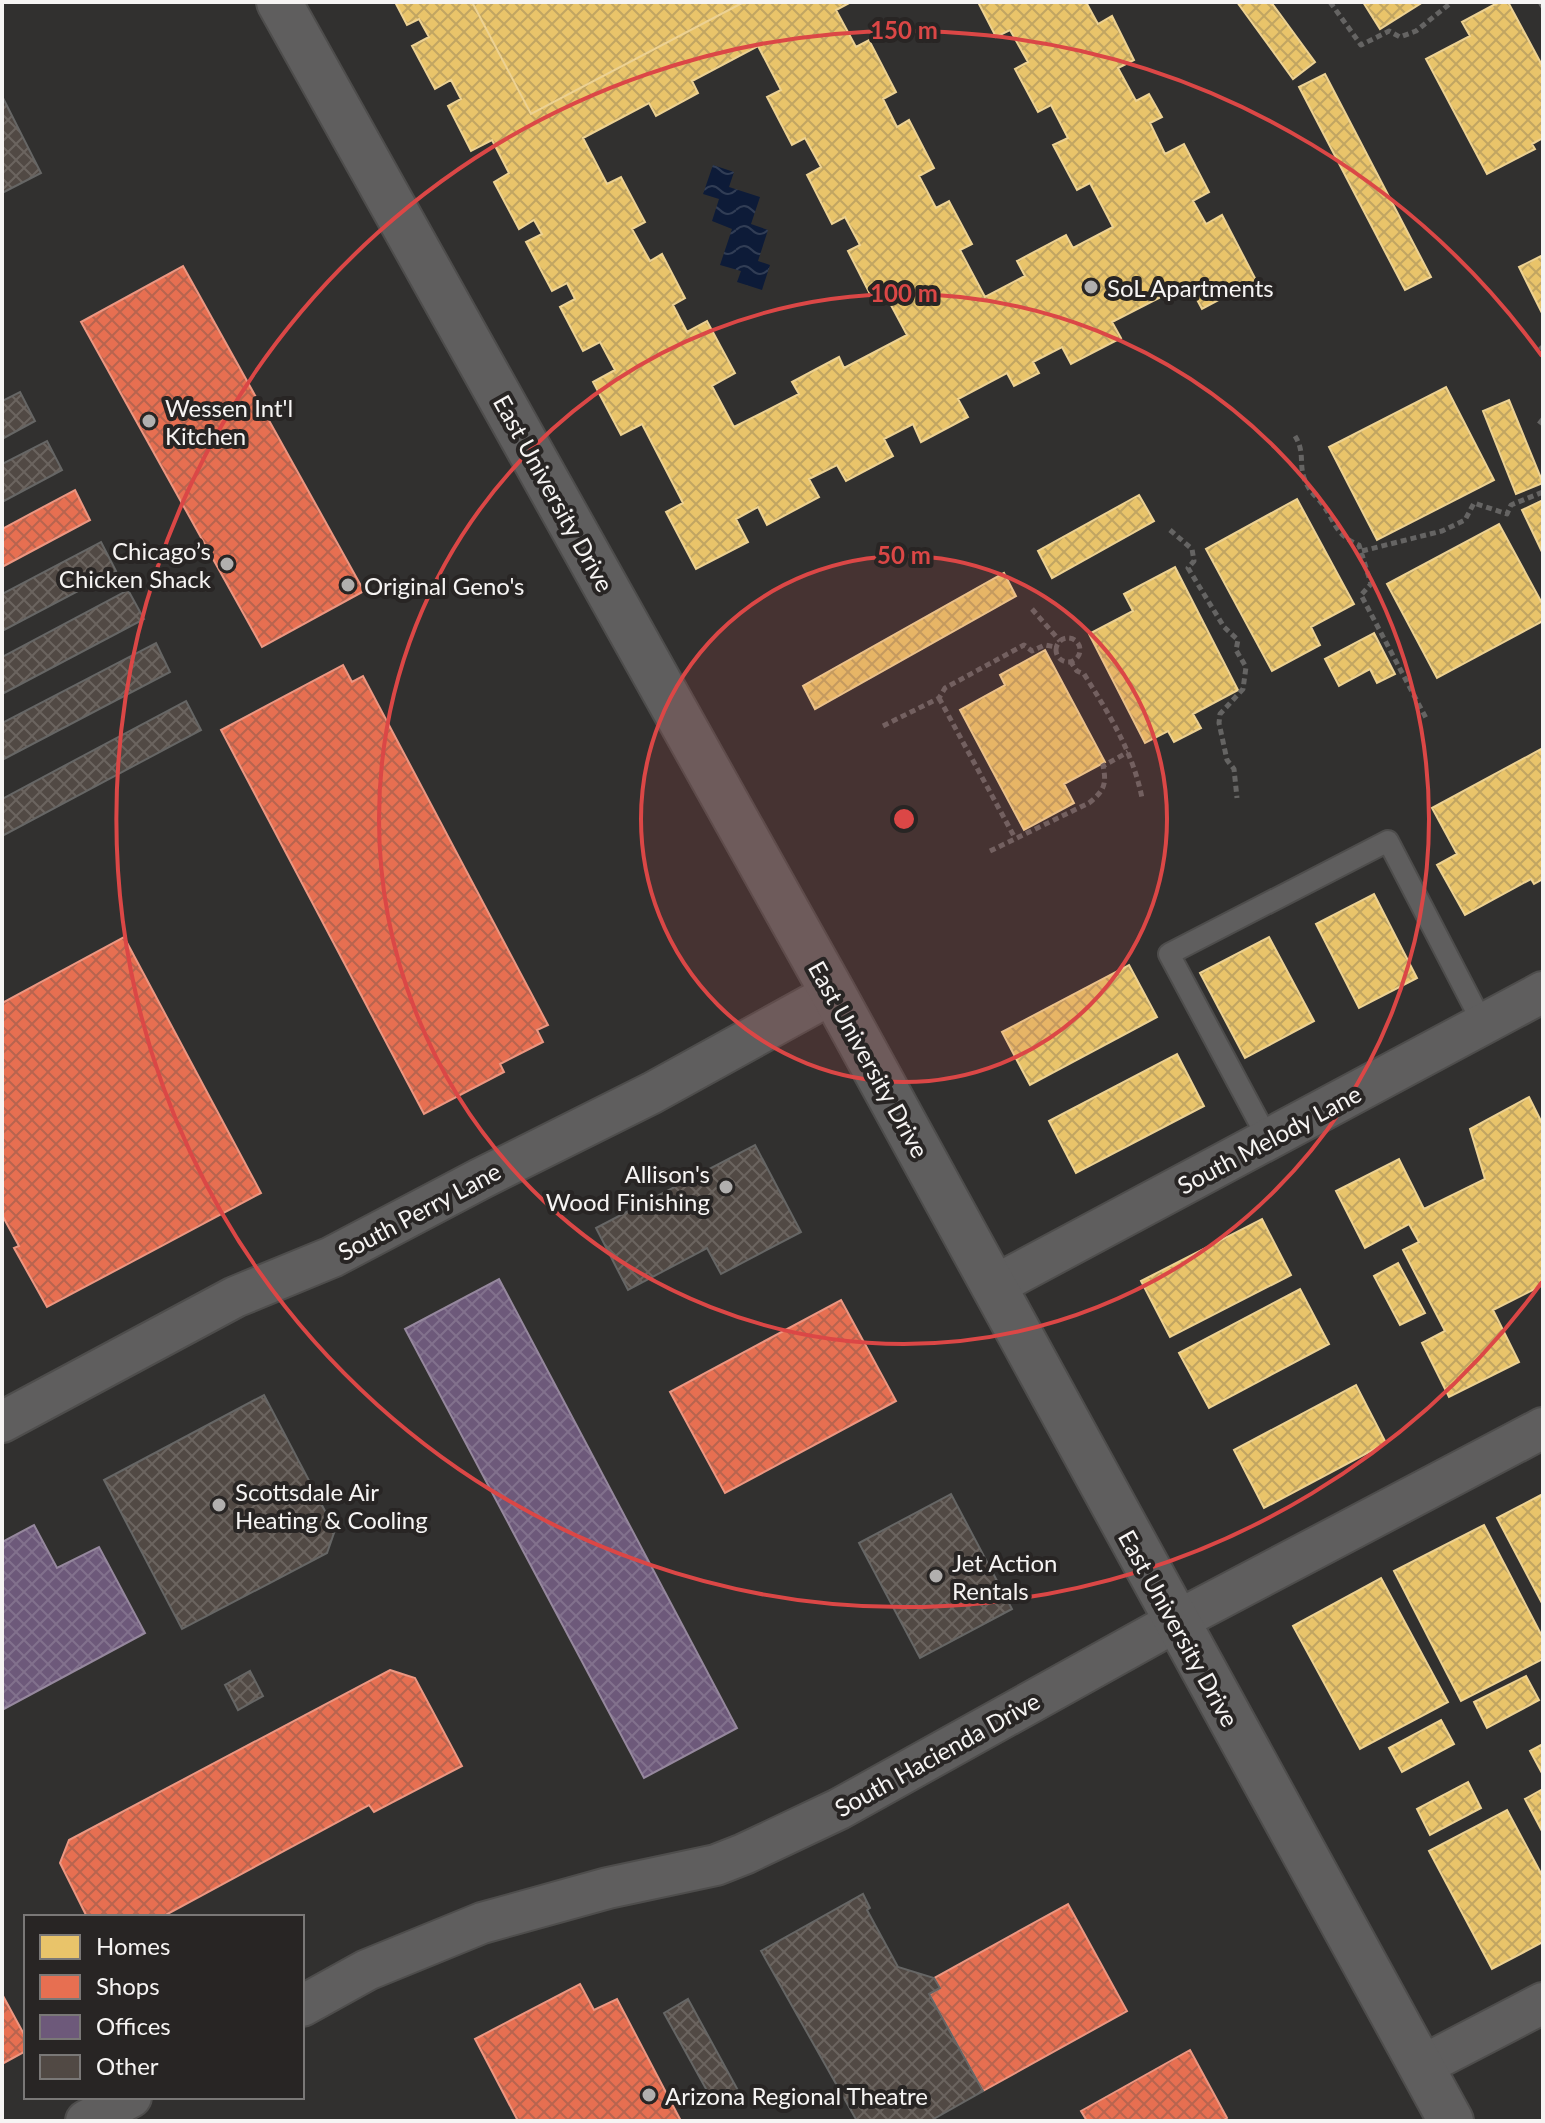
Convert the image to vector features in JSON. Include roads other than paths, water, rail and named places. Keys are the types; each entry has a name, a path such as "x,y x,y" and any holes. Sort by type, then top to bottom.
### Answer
{"main road":[{"name":"East University Drive","path":"279,2 833,993 1451,2121"}],"street":[{"name":"South Melody Lane","path":"994,1286 1543,992"},
{"name":"South Perry Lane","path":"2,1422 235,1297 332,1257 652,1093 833,993"},
{"name":"South Hacienda Drive","path":"304,2005 367,1970 482,1923 608,1888 716,1865 744,1854 839,1809 1175,1622 1543,1428"},
{"path":"1420,2067 1543,2003"},
{"path":"86,2121 127,2099"}],"lane":[{"path":"1268,1139 1169,954 1388,841 1483,1024"}],"water":[{"path":"713,165 734,172 729,187 760,197 751,224 768,230 758,261 770,265 762,290 737,282 741,271 720,265 732,229 712,221 719,199 703,194"}],"place":[{"name":"SoL Apartments","path":"1091,287"},
{"name":"Wessen Int'l Kitchen","path":"149,421"},
{"name":"Chicago’s Chicken Shack","path":"227,564"},
{"name":"Original Geno's","path":"348,585"},
{"name":"Allison's Wood Finishing","path":"726,1187"},
{"name":"Scottsdale Air Heating & Cooling","path":"219,1505"},
{"name":"Jet Action Rentals","path":"936,1576"},
{"name":"Arizona Regional Theatre","path":"649,2095"}]}
